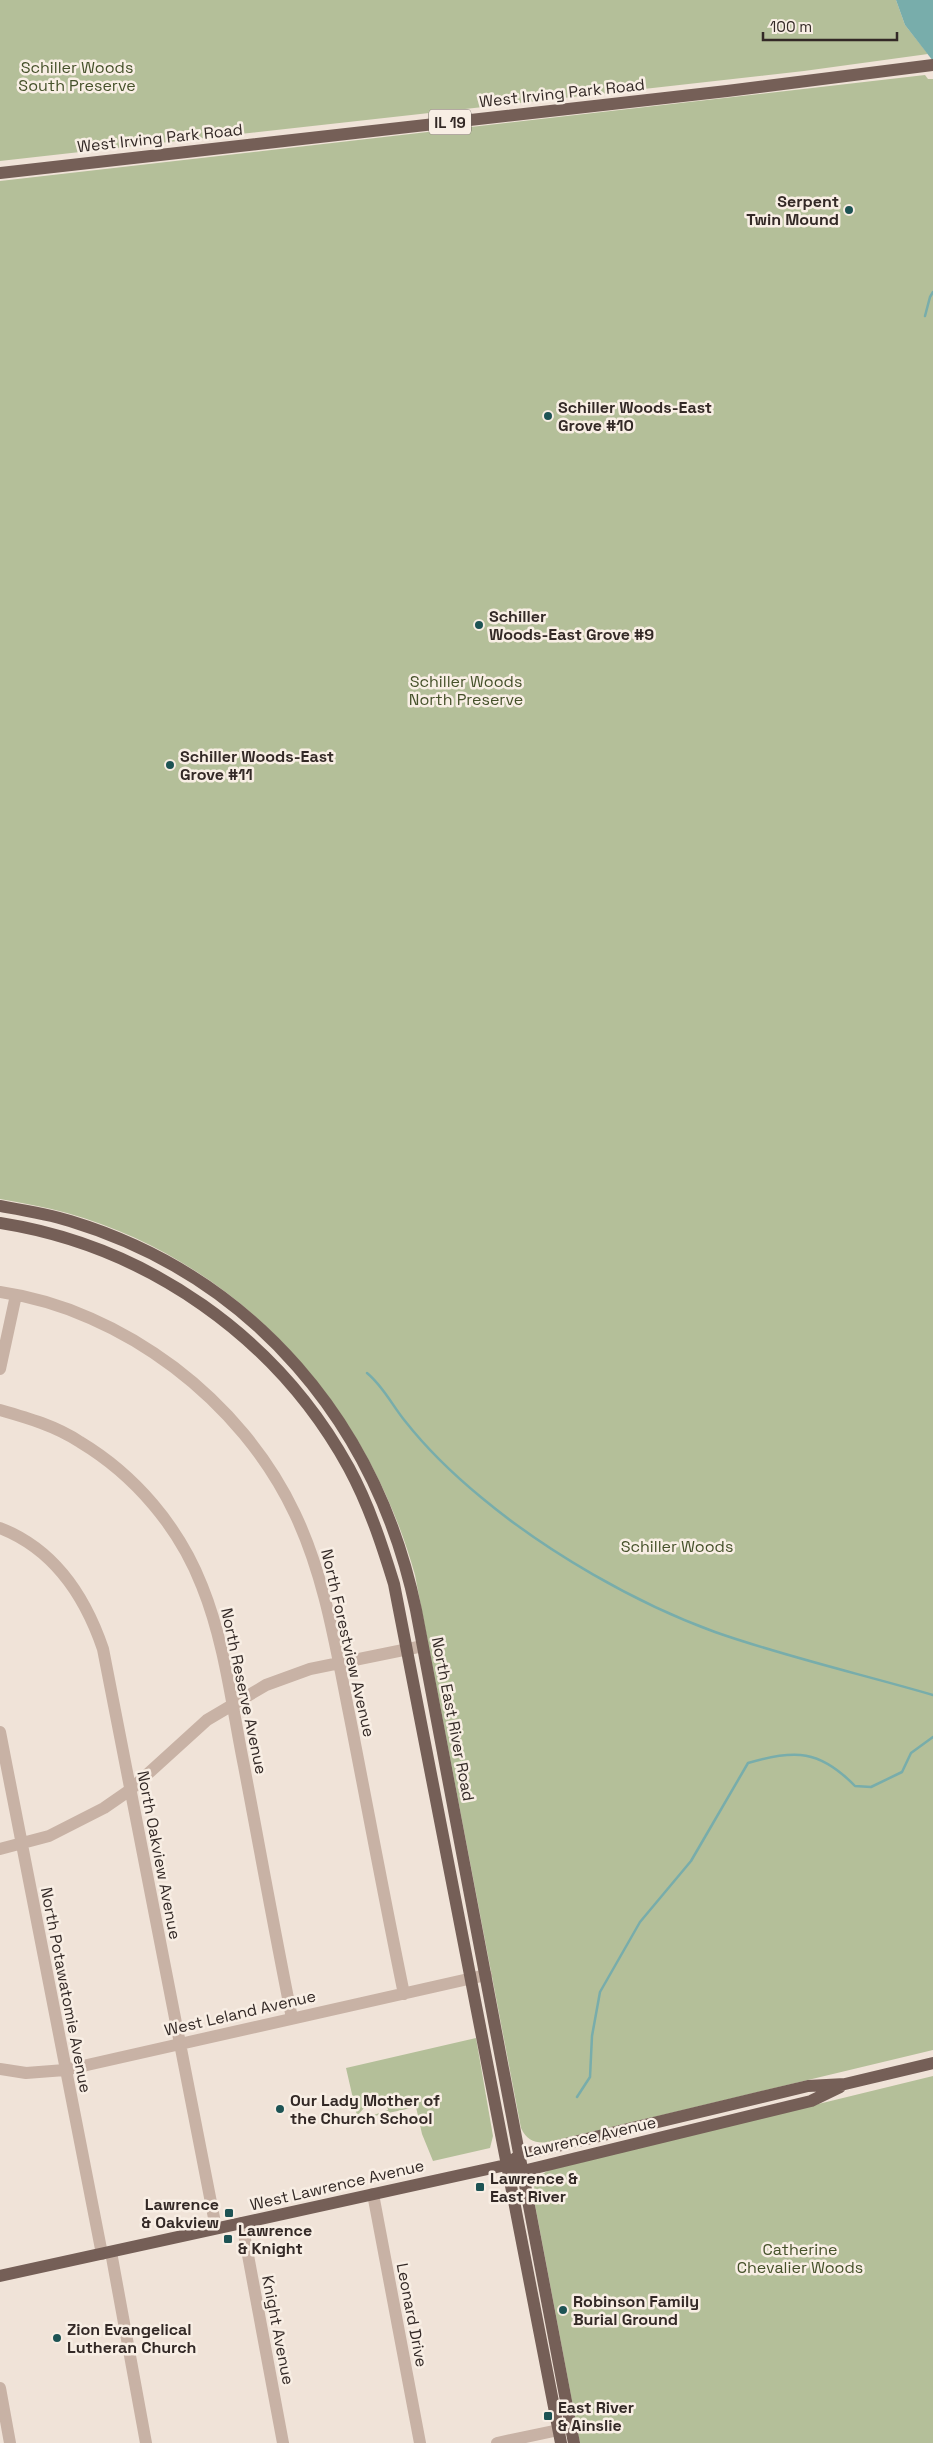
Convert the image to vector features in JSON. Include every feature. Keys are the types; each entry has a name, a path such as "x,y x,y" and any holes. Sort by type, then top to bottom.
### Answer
{"main road":[{"name":"West Irving Park Road","path":"0,173 688,96 933,65"},
{"name":"North East River Road","path":"0,1206 69,1220 138,1248 201,1283 249,1318 269,1336 308,1380 338,1418 370,1473 393,1525 405,1560 486,1975 574,2443"},
{"name":"North East River Road","path":"0,1223 55,1234 84,1243 158,1276 222,1319 272,1363 324,1427 361,1491 380,1537 391,1575 407,1649 561,2443"},
{"name":"Lawrence Avenue","path":"506,2165 520,2155 808,2086 844,2084 933,2063"},
{"name":"Lawrence Avenue","path":"506,2165 523,2171 811,2101 844,2084"},
{"name":"West Lawrence Avenue","path":"0,2276 506,2165"}],"street":[{"name":"North Forestview Avenue","path":"0,1292 16,1294 53,1305 121,1334 180,1372 231,1420 270,1469 296,1516 315,1563 339,1663 404,1994"},
{"path":"0,1369 16,1294"},
{"name":"North Reserve Avenue","path":"0,1410 33,1420 80,1441 122,1473 143,1492 162,1516 181,1544 202,1586 220,1647 292,2018"},
{"name":"North Oakview Avenue","path":"0,1528 29,1542 58,1568 72,1585 95,1625 108,1671 216,2228"},
{"path":"0,1849 22,1844 75,1824 104,1808 130,1790 191,1733 266,1685 287,1676 339,1663 423,1646"},
{"name":"North Potawatomie Avenue","path":"0,1732 65,2070 146,2443"},
{"name":"West Leland Avenue","path":"0,2069 26,2073 65,2070 486,1975"},
{"name":"Leonard Drive","path":"373,2194 420,2443"},
{"name":"Knight Avenue","path":"242,2223 283,2443"},
{"path":"0,2388 10,2443"},
{"path":"497,2443 571,2427"}],"green space":[{"name":"Schiller Woods South Preserve","path":"0,0 896,0 905,25 928,54 804,71 0,161"},
{"name":"Schiller Woods North Preserve","path":"925,75 928,79 933,79 933,2050 550,2142 536,2142 529,2139 521,2128 415,1575 393,1512 365,1453 329,1398 288,1348 240,1304 188,1266 130,1236 67,1213 0,1199 0,181"},
{"path":"476,2038 493,2136 490,2148 433,2161 422,2134 416,2107 365,2118 388,2110 385,2096 371,2100 357,2116 346,2068"},
{"name":"Catherine Chevalier Woods","path":"933,2076 933,2443 580,2443 533,2194 536,2178 549,2170"}],"water":[{"path":"896,0 933,0 933,61 905,25"}],"waterway":[{"path":"925,316 933,292"},
{"path":"367,1373 378,1384 422,1442 461,1480 507,1518 535,1538 593,1574 654,1606 715,1632 796,1657 933,1695"},
{"path":"577,2097 590,2077 592,2036 600,1992 640,1922 691,1861 748,1763 780,1756 806,1756 830,1765 855,1786 871,1787 902,1772 911,1753 933,1737"}],"place":[{"name":"Serpent Twin Mound","path":"849,210"},
{"name":"Schiller Woods-East Grove #10","path":"548,416"},
{"name":"Schiller Woods-East Grove #9","path":"479,625"},
{"name":"Schiller Woods-East Grove #11","path":"170,765"},
{"name":"Our Lady Mother of the Church School","path":"280,2109"},
{"name":"Lawrence & East River","path":"480,2187"},
{"name":"Lawrence & Oakview","path":"229,2213"},
{"name":"Lawrence & Knight","path":"228,2239"},
{"name":"Robinson Family Burial Ground","path":"563,2310"},
{"name":"Zion Evangelical Lutheran Church","path":"57,2338"},
{"name":"East River & Ainslie","path":"548,2416"}],"park label":[{"name":"Schiller Woods","path":"677,1546"}]}
